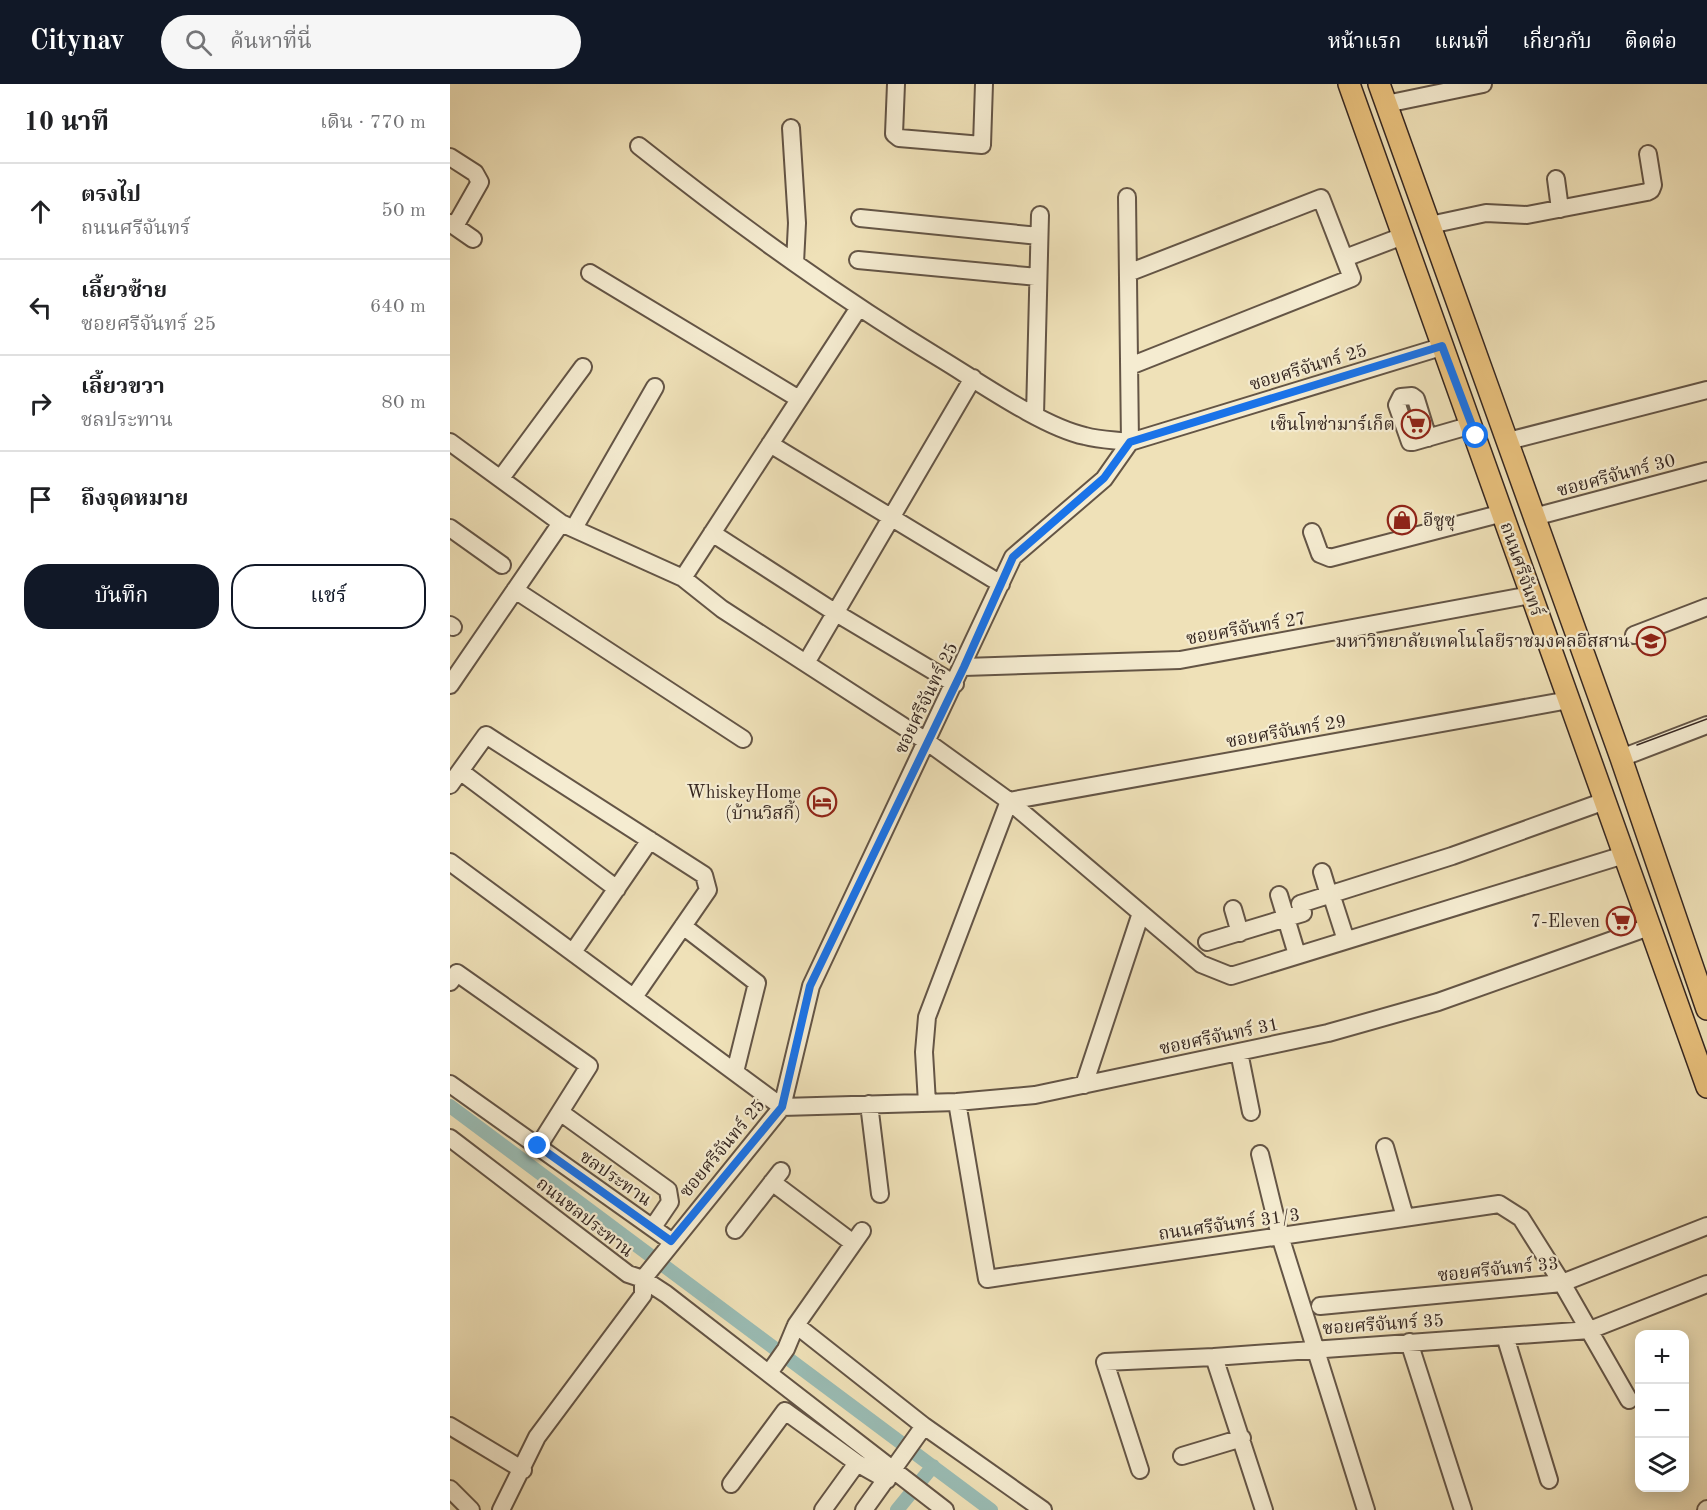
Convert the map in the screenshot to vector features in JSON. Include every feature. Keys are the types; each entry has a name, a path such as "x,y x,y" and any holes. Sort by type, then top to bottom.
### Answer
{"main road":[{"name":"ถนนศรีจันทร์","path":"1349,84 1707,1087"},
{"name":"ถนนศรีจันทร์","path":"1383,94 1621,758 1707,1006"},
{"path":"1480,448 1508,441"}],"street":[{"path":"896,84 894,134 899,138 982,145 984,84"},
{"path":"1383,94 1484,84"},
{"path":"791,128 796,223 795,263"},
{"path":"639,146 736,223 858,309 1035,415 1083,436 1130,442 1127,197"},
{"path":"1430,225 1486,213 1517,216 1652,190 1648,154"},
{"path":"450,158 475,172 480,182 453,225 472,239"},
{"path":"1556,179 1560,209"},
{"path":"1128,273 1321,198 1352,278 1130,366"},
{"path":"1035,415 1040,215"},
{"path":"860,218 1039,236"},
{"path":"1345,258 1403,236"},
{"path":"858,260 1038,277"},
{"path":"590,273 799,399"},
{"path":"683,578 858,309"},
{"name":"ซอยศรีจันทร์ 25","path":"646,1275 671,1241 782,1107 810,986 926,741 964,667 1013,557 1104,478 1130,442 1442,346"},
{"path":"501,478 583,367"},
{"path":"806,663 973,378"},
{"path":"450,686 515,590 568,526 655,387"},
{"path":"1508,441 1707,390"},
{"path":"1428,438 1472,425"},
{"path":"450,442 568,526 683,578 722,609 926,741 1009,801 1201,964 1231,976 1624,855"},
{"path":"770,444 1001,584"},
{"name":"ซอยศรีจันทร์ 30","path":"1534,517 1707,471"},
{"path":"1312,532 1320,554 1330,558 1503,513"},
{"path":"450,528 502,565"},
{"path":"712,533 836,613 955,684"},
{"path":"515,590 743,739"},
{"name":"ซอยศรีจันทร์ 27","path":"964,667 1180,660 1531,595"},
{"path":"1634,635 1707,607"},
{"name":"ซอยศรีจันทร์ 29","path":"1009,801 1569,700"},
{"path":"1621,758 1707,725"},
{"path":"450,785 486,735 704,875 708,890 634,997"},
{"path":"460,771 616,889"},
{"path":"927,1103 924,1052 927,1017 1009,801"},
{"path":"1207,942 1303,913 1300,904 1331,899 1455,865 1607,806"},
{"path":"573,952 650,840"},
{"path":"450,862 782,1107"},
{"path":"1322,872 1344,934"},
{"path":"1278,895 1294,948"},
{"path":"1312,910 1331,899"},
{"path":"1233,909 1240,933"},
{"path":"1084,1085 1141,913"},
{"path":"683,926 757,983 735,1072"},
{"name":"ซอยศรีจันทร์ 31","path":"782,1107 957,1102 1035,1095 1084,1085 1328,1033 1438,1002 1650,927"},
{"path":"450,982 457,973 589,1066 538,1146"},
{"path":"1239,1052 1251,1112"},
{"name":"ชลประทาน","path":"450,1084 671,1241"},
{"name":"ถนนศรีจันทร์ 31/3","path":"957,1102 987,1279 1499,1204 1521,1218 1590,1330 1629,1400"},
{"path":"869,1104 880,1194"},
{"path":"560,1112 668,1190 670,1202 653,1227"},
{"name":"ถนนชลประทาน","path":"450,1138 628,1274 646,1275 771,1370 895,1476"},
{"path":"1385,1147 1405,1217"},
{"path":"1260,1154 1280,1236 1366,1510"},
{"path":"735,1230 777,1176 858,1237 796,1325 786,1349 771,1370"},
{"name":"ซอยศรีจันทร์ 33","path":"1320,1306 1562,1283 1707,1226"},
{"path":"501,1510 523,1470 537,1437 643,1295 646,1275"},
{"name":"ซอยศรีจันทร์ 35","path":"1140,1470 1105,1362 1214,1357 1590,1330 1707,1284"},
{"path":"796,1325 919,1433 1043,1510"},
{"path":"1505,1335 1549,1480"},
{"path":"1409,1342 1462,1510"},
{"path":"1214,1357 1264,1510"},
{"path":"731,1484 785,1411 857,1462 895,1476 934,1505"},
{"path":"450,1426 523,1470"},
{"path":"864,1510 895,1476 904,1456 919,1433"},
{"path":"1182,1456 1242,1438"},
{"path":"823,1510 857,1462"},
{"path":"450,1489 471,1510"}],"waterway":[{"path":"450,1106 991,1510"},
{"path":"897,1510 933,1466"}],"tram line":[{"path":"1637,745 1707,719"}],"place":[{"name":"เซ็นโทซ่ามาร์เก็ต","path":"1416,424"},
{"name":"อีซูซุ","path":"1402,520"},
{"name":"มหาวิทยาลัยเทคโนโลยีราชมงคลอีสสาน","path":"1651,641"},
{"name":"WhiskeyHome (บ้านวิสกี้)","path":"822,802"},
{"name":"7-Eleven","path":"1621,921"}],"route":[{"path":"538,1146 671,1241 782,1107 810,986 926,741 964,667 1013,557 1104,478 1130,442 1442,346 1476,436"}]}
